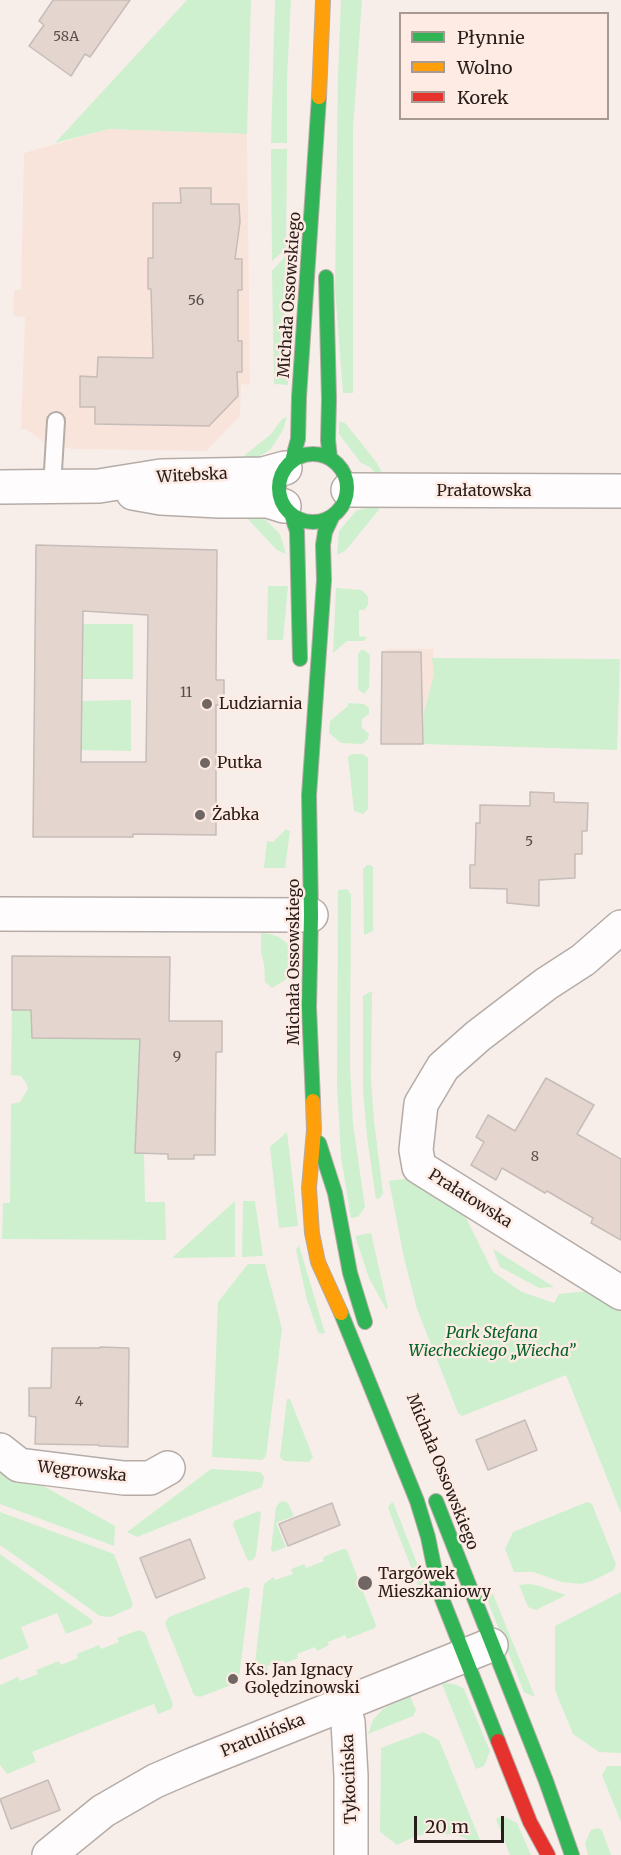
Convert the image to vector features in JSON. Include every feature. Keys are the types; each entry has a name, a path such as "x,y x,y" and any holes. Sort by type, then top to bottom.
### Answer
{"street":[{"name":"Michała Ossowskiego","path":"288,465 298,439 318,131 323,0"},
{"name":"Michała Ossowskiego","path":"318,131 324,236"},
{"name":"Michała Ossowskiego","path":"325,258 330,458"},
{"path":"288,510 307,522 325,521 340,504 345,475 342,468 330,458 317,454 304,455 288,465 279,483 280,499 288,510 297,531 300,672"},
{"name":"Witebska","path":"0,487 99,486 161,476 262,474 288,465"},
{"name":"Witebska","path":"99,486 161,498 268,501 288,510"},
{"name":"Prałatowska","path":"340,504 621,491"},
{"name":"Michała Ossowskiego","path":"340,504 325,532 323,545 324,580 309,795 311,915 309,1007 314,1130 309,1188 312,1233 318,1262 350,1332 417,1501 439,1591 479,1650 546,1781 572,1855"},
{"name":"Michała Ossowskiego","path":"301,718 302,765 309,795"},
{"path":"0,914 311,915"},
{"name":"Prałatowska","path":"621,927 583,960 546,984 478,1036 443,1067 421,1104 416,1150 419,1167 621,1293"},
{"name":"Michała Ossowskiego","path":"314,1130 337,1202 355,1292 369,1330"},
{"name":"Węgrowska","path":"0,1450 19,1465 123,1478 150,1478 168,1468"},
{"name":"Michała Ossowskiego","path":"432,1491 530,1822 548,1855"},
{"name":"Pratulińska","path":"66,1849 103,1811 155,1781 479,1650"},
{"name":"Tykocińska","path":"342,1705 348,1722 351,1855"}],"lane":[{"path":"52,487 56,421"}],"shaded area":[{"path":"109,129 247,134 250,385 241,384 240,416 206,451 73,449 46,444 26,429 21,429 25,317 13,316 14,290 21,290 24,153"},
{"path":"387,649 433,649 434,674 424,712 423,744 381,744 382,652"}],"green space":[{"path":"187,0 251,0 247,134 109,129 55,143"},
{"path":"275,0 291,0 287,143 271,143"},
{"path":"341,0 362,0 353,129 353,393 343,393 335,288"},
{"path":"271,149 287,149 286,249 272,261"},
{"path":"288,253 288,385 274,384 272,271"},
{"path":"287,417 283,430 271,449 260,456 242,462 246,454 270,435 282,419"},
{"path":"339,421 345,423 350,429 377,463 382,473 375,473 370,467 361,463 339,434"},
{"path":"371,506 380,506 345,551 337,555 339,531 356,511"},
{"path":"256,514 280,534 286,554 277,550 244,515"},
{"path":"268,586 288,586 283,640 267,640"},
{"path":"336,588 362,590 368,597 368,605 364,610 359,610 359,636 367,637 364,641 347,641 333,653"},
{"path":"83,624 133,624 133,679 83,679"},
{"path":"34,640 82,641 81,701 131,700 131,751 81,750 81,727 34,727"},
{"path":"361,650 370,655 369,688 364,694 358,689 358,654"},
{"path":"432,658 620,659 617,750 423,744 424,712 434,674"},
{"path":"348,703 364,704 369,708 369,714 362,719 362,728 369,734 368,739 362,744 341,743 329,733 330,721 348,706"},
{"path":"352,754 363,754 368,758 368,809 363,814 354,811 348,757"},
{"path":"286,829 290,831 285,868 264,868 267,841 273,842"},
{"path":"367,865 373,867 373,931 364,935 363,869"},
{"path":"347,889 351,894 350,1067 353,1124 365,1207 358,1217 351,1218 341,1157 337,1084 338,890"},
{"path":"261,933 279,937 287,943 291,952 293,970 290,977 272,988 265,982"},
{"path":"372,991 371,1079 383,1193 380,1198 376,1199 363,1091 363,996"},
{"path":"12,1010 31,1010 32,1038 140,1039 135,1151 144,1153 145,1202 165,1202 166,1240 2,1239 3,1203 10,1203 11,1104 20,1102 28,1089 21,1076 11,1075"},
{"path":"287,1132 298,1226 279,1228 270,1147"},
{"name":"Park Stefana Wiecheckiego „Wiecha”","path":"419,1177 435,1195 465,1216 493,1272 522,1292 554,1303 559,1294 588,1291 621,1303 621,1513 566,1375 462,1416 458,1413 417,1309 404,1258 389,1181"},
{"path":"235,1201 235,1257 172,1258"},
{"path":"243,1201 255,1201 263,1256 242,1257"},
{"path":"371,1233 388,1308 386,1309 369,1278 355,1236"},
{"path":"299,1245 325,1333 323,1334 318,1332 307,1300 296,1250"},
{"path":"493,1249 554,1287 539,1288 500,1267"},
{"path":"248,1264 265,1264 282,1329 266,1456 262,1460 212,1457 218,1302"},
{"path":"287,1399 290,1399 313,1457 309,1462 284,1461 280,1457"},
{"path":"211,1469 260,1472 264,1477 262,1487 137,1537 127,1532"},
{"path":"0,1473 38,1483 115,1526 114,1546 0,1504"},
{"path":"283,1501 288,1503 294,1516 276,1523 286,1547 273,1552 271,1549 276,1507"},
{"path":"393,1502 426,1586 424,1587 418,1585 388,1508"},
{"path":"587,1502 592,1504 616,1564 614,1570 581,1584 562,1582 533,1572 514,1572 505,1549 513,1532"},
{"path":"259,1511 261,1513 256,1555 250,1561 247,1559 233,1525 234,1521"},
{"path":"0,1512 114,1554 133,1604 131,1608 110,1617 100,1616 0,1545"},
{"path":"343,1549 347,1550 376,1625 375,1628 347,1639 345,1635 328,1642 329,1645 317,1651 315,1647 297,1654 298,1658 285,1663 283,1660 267,1666 268,1670 257,1675 254,1672 264,1584 273,1577 275,1580 293,1574 291,1569 304,1564 306,1568 324,1561 323,1557"},
{"path":"0,1554 92,1620 92,1624 66,1634 57,1613 21,1627 29,1648 0,1660"},
{"path":"528,1584 566,1595 536,1610 528,1607 519,1585"},
{"path":"246,1587 250,1589 239,1678 234,1684 200,1697 194,1695 165,1623 169,1617"},
{"path":"621,1592 621,1753 599,1752 573,1734 555,1690 555,1626"},
{"path":"493,1594 535,1697 524,1692 486,1597"},
{"path":"139,1630 145,1633 173,1704 171,1709 158,1714 154,1704 105,1723 32,1752 36,1762 7,1774 0,1765 0,1685 18,1677 20,1681 38,1674 36,1670 59,1661 61,1665 78,1658 77,1654 99,1645 101,1649 119,1642 117,1638"},
{"path":"447,1683 464,1689 490,1751 484,1766 476,1769 442,1684"},
{"path":"410,1696 416,1710 413,1716 368,1734 373,1720 383,1709"},
{"path":"423,1732 439,1740 480,1840 473,1842 458,1835 428,1833 397,1845 380,1832 381,1748"},
{"path":"607,1766 621,1766 621,1822 602,1775"},
{"path":"503,1816 517,1823 531,1855 510,1855 496,1819"},
{"path":"598,1828 602,1830 611,1855 588,1855 585,1843 591,1830"}],"building":[{"path":"53,0 130,0 90,57 85,54 71,76 29,46 44,25 39,21"},
{"path":"180,188 211,188 211,204 239,204 240,222 235,259 242,259 242,290 238,290 238,341 242,341 242,372 237,372 238,396 209,426 95,424 95,407 80,407 80,376 97,377 98,357 153,358 148,258 153,258 153,203 181,203"},
{"path":"36,545 217,550 216,680 224,680 224,705 216,705 216,835 133,834 133,837 33,837","holes":["83,611 148,615 146,762 81,762"]},
{"path":"382,652 421,652 423,744 381,744"},
{"path":"530,792 554,793 554,802 588,803 587,831 582,831 582,854 575,854 575,878 539,880 539,906 507,903 507,889 470,888 470,865 475,865 476,823 480,823 480,805 530,806"},
{"path":"12,956 170,957 169,1021 222,1021 222,1052 216,1052 215,1155 194,1155 194,1159 168,1159 168,1154 135,1153 140,1039 32,1038 31,1010 12,1010"},
{"path":"546,1078 594,1105 577,1134 621,1159 621,1240 591,1223 593,1218 502,1168 496,1180 471,1165 484,1142 476,1137 488,1115 515,1131"},
{"path":"52,1348 129,1348 128,1447 35,1444 36,1417 29,1416 29,1388 51,1388"},
{"path":"525,1420 537,1450 488,1470 476,1440"},
{"path":"332,1503 340,1525 288,1546 279,1524"},
{"path":"190,1539 205,1578 156,1598 140,1558"},
{"path":"48,1780 60,1810 11,1829 0,1799"}],"traffic: fast":[{"path":"292,461 298,439 319,97"},
{"path":"326,277 330,458"},
{"path":"306,454 320,454 332,459 342,469 347,488 342,507 332,517 320,522 306,522 294,517 284,507 279,495 279,481 284,469 294,459 306,454"},
{"path":"291,514 297,531 300,659"},
{"path":"313,1101 309,1007 311,915 309,795 324,580 323,545 325,532 332,517"},
{"path":"319,1143 335,1193 350,1273 365,1322"},
{"path":"341,1313 417,1501 428,1537 439,1591 498,1741"},
{"path":"436,1501 546,1781 572,1855"}],"traffic: slow":[{"path":"319,97 323,0"},
{"path":"313,1101 314,1130 309,1188 312,1233 318,1262 341,1313"}],"traffic: jam":[{"path":"498,1741 530,1822 548,1855"}],"place":[{"name":"Ludziarnia","path":"207,704"},
{"name":"Putka","path":"205,763"},
{"name":"Żabka","path":"200,815"},
{"name":"Targówek Mieszkaniowy","path":"365,1583"},
{"name":"Ks. Jan Ignacy Golędzinowski","path":"233,1679"}]}
